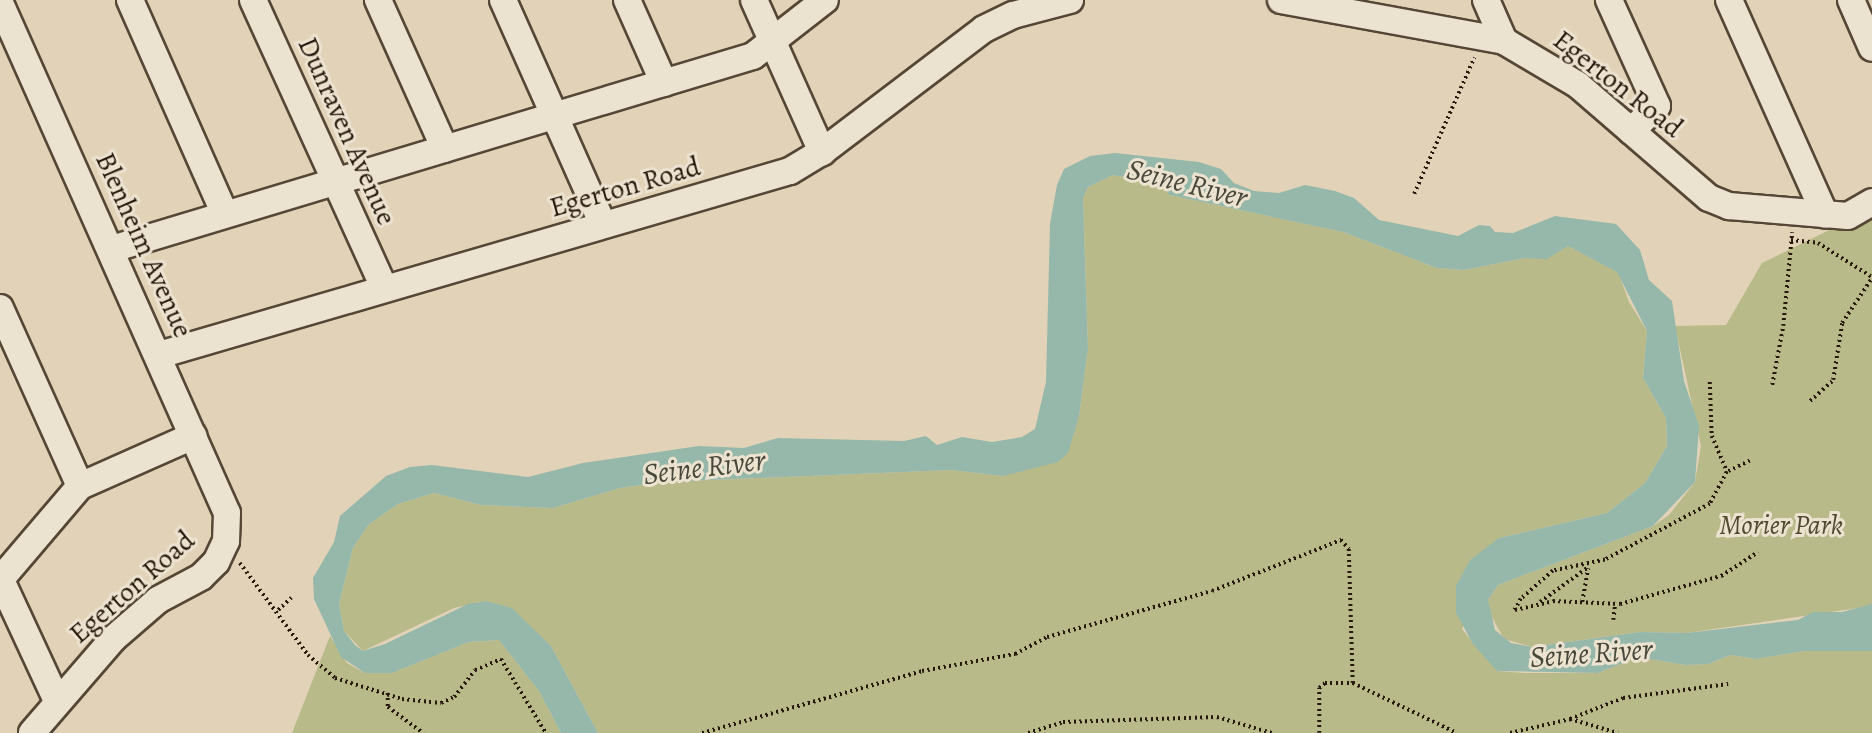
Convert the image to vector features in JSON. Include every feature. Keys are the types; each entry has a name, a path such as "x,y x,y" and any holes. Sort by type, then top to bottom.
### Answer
{"street":[{"path":"130,0 225,214"},
{"name":"Dunraven Avenue","path":"253,0 384,288"},
{"path":"378,0 445,149"},
{"path":"503,0 603,225"},
{"path":"627,0 664,83"},
{"path":"754,0 822,152"},
{"path":"112,248 753,56 825,0"},
{"name":"Egerton Road","path":"159,355 790,171 822,152 1009,8 1070,0"},
{"name":"Egerton Road","path":"1281,0 1374,8 1493,39 1578,85 1709,198 1729,206 1847,216 1872,202"},
{"path":"1486,0 1493,39"},
{"path":"1609,0 1657,106 1631,131"},
{"path":"1729,0 1825,215"},
{"path":"1851,0 1872,48"},
{"name":"Blenheim Avenue","path":"0,3 112,248 227,513"},
{"path":"0,309 80,486"},
{"path":"57,701 0,579 80,486 193,436"},
{"name":"Egerton Road","path":"32,733 113,639 158,600 201,577 216,562 226,541 227,513"}],"path":[{"path":"1414,194 1493,39"},
{"path":"1772,384 1783,326 1793,212"},
{"path":"1791,240 1818,243 1872,277 1842,323 1833,380 1810,401"},
{"path":"1710,382 1712,436 1727,472"},
{"path":"1533,606 1589,566 1710,503 1727,472 1750,461"},
{"path":"702,733 922,671 1015,654 1046,637 1212,590 1341,540 1349,549 1353,683"},
{"path":"226,541 308,655 335,678 402,699 441,703 454,697 475,670 501,659 546,733"},
{"path":"1589,566 1553,571 1515,607 1582,602 1615,604 1721,576 1758,552"},
{"path":"1582,602 1589,566"},
{"path":"278,610 291,598"},
{"path":"1613,620 1615,604"},
{"path":"1319,733 1320,688 1325,683 1353,683 1457,733"},
{"path":"1510,733 1570,719 1623,698 1728,684"},
{"path":"388,693 388,707 422,733"},
{"path":"1028,733 1063,722 1217,717 1272,733"},
{"path":"1570,719 1618,733"}],"green space":[{"path":"1113,175 1159,184 1171,195 1343,232 1437,268 1464,270 1525,258 1547,258 1568,246 1618,272 1629,302 1647,331 1643,378 1666,418 1667,446 1645,483 1607,513 1499,538 1462,629 1497,671 1524,673 1598,673 1638,657 1685,665 1708,664 1731,655 1755,659 1804,651 1872,651 1872,733 598,733 551,646 486,601 454,608 363,651 344,631 339,604 353,548 368,525 398,504 434,493 481,505 553,508 620,488 663,482 951,470 1003,476 1079,416 1088,347 1083,198 1088,187"},
{"name":"Morier Park","path":"1872,209 1872,606 1687,633 1640,632 1532,647 1504,639 1489,612 1488,600 1498,585 1653,526 1669,515 1695,482 1701,446 1675,326 1726,325 1762,263"},
{"path":"330,636 347,663 365,673 392,673 469,642 499,640 539,691 561,733 292,733"}],"water":[{"name":"Seine River","path":"1115,153 1199,162 1221,169 1234,183 1254,191 1279,193 1305,185 1335,191 1354,198 1379,220 1458,236 1479,225 1490,226 1495,232 1513,233 1555,216 1616,224 1640,250 1649,280 1672,301 1684,381 1699,426 1695,482 1653,526 1498,585 1488,600 1495,630 1511,643 1532,647 1640,632 1687,633 1798,620 1813,612 1842,612 1872,604 1872,651 1804,651 1755,659 1731,655 1708,664 1685,665 1638,657 1598,673 1497,671 1473,644 1456,613 1456,586 1470,560 1499,538 1607,513 1645,483 1667,446 1666,418 1643,378 1647,331 1617,272 1568,246 1547,259 1525,258 1464,270 1437,268 1343,232 1170,195 1159,184 1113,175 1088,187 1083,198 1088,348 1079,416 1068,453 1058,462 1003,476 951,470 663,482 620,488 553,508 481,505 434,493 398,504 368,525 353,548 339,604 344,631 355,645 363,651 385,644 468,604 486,601 512,608 551,646 598,733 561,733 539,691 499,640 469,642 392,673 365,673 341,657 314,599 313,578 334,542 340,516 386,476 410,467 432,465 528,477 583,463 699,446 744,448 778,438 904,441 926,436 937,445 962,437 992,442 1022,437 1035,429 1046,382 1050,224 1057,185 1064,169 1090,156"}]}
